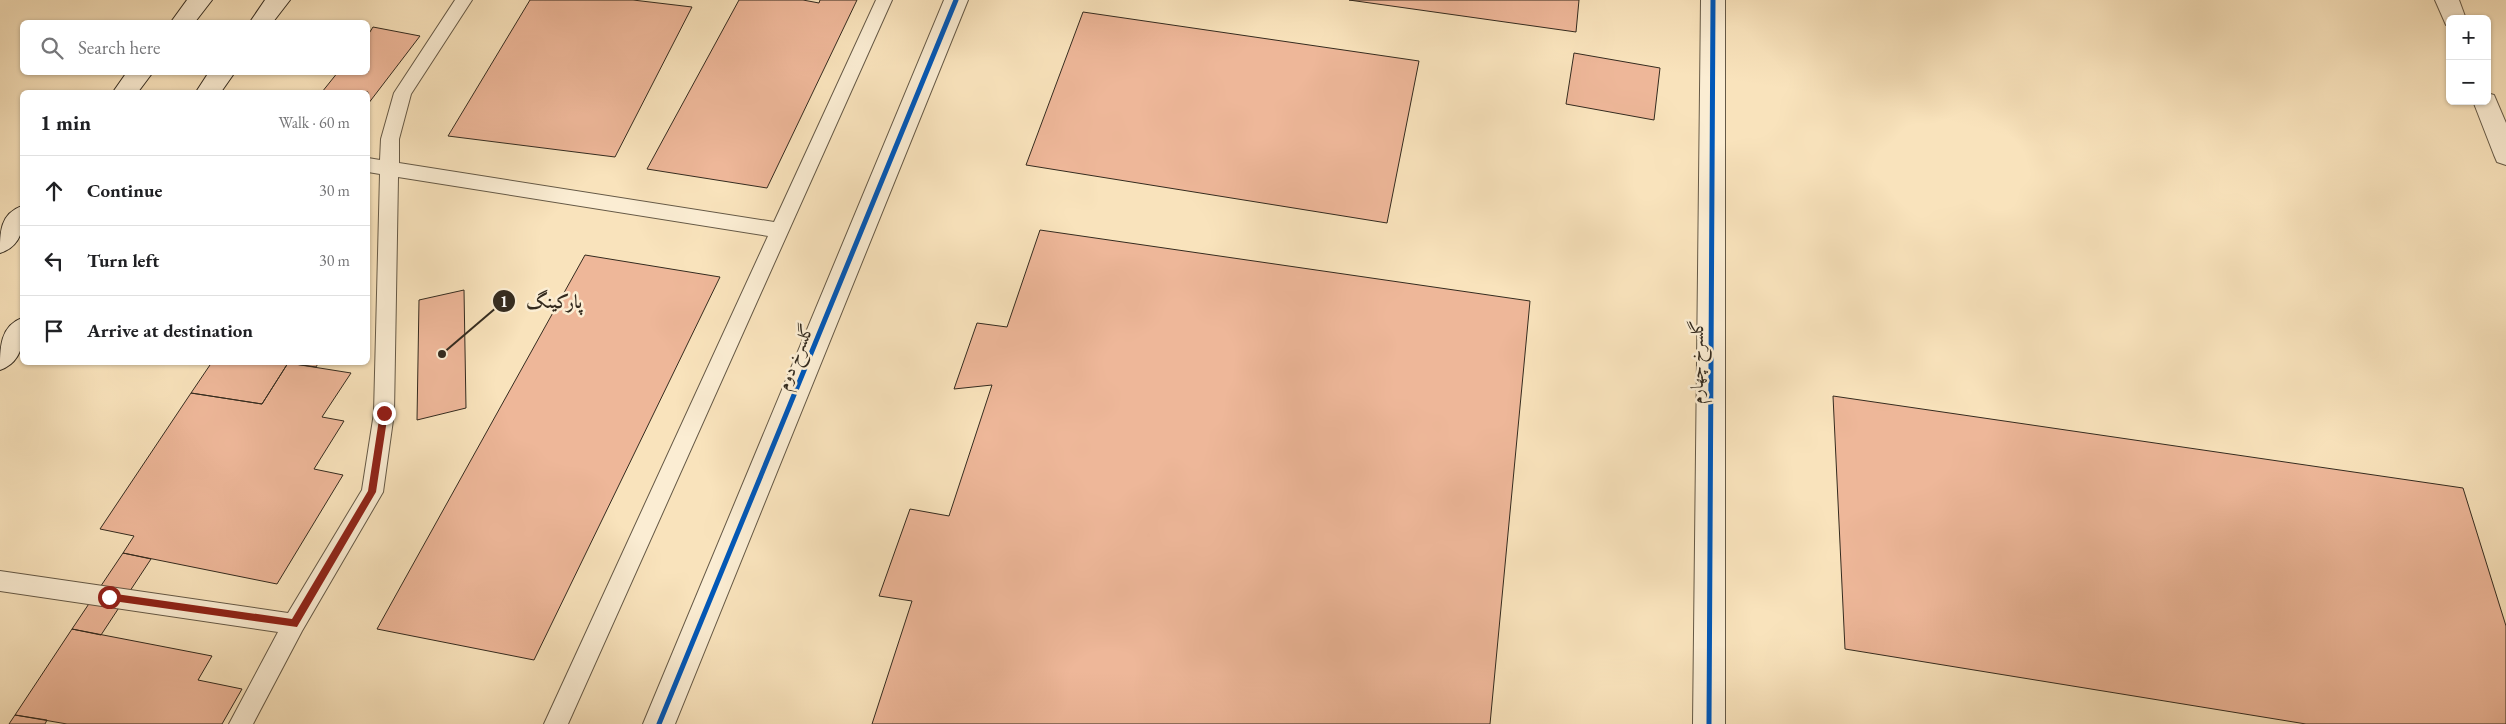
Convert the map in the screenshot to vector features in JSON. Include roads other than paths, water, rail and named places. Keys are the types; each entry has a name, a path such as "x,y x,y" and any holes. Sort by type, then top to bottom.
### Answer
{"street":[{"path":"184,20 200,0"},
{"path":"263,20 278,0"},
{"name":"گلسرخ دوم","path":"659,724 956,0"},
{"name":"گلسرخ چهارم","path":"1709,724 1713,0"},
{"path":"2447,0 2453,15"},
{"path":"127,90 139,75"},
{"path":"210,90 221,75"},
{"path":"2487,105 2506,155"},
{"path":"0,243 20,218"},
{"path":"0,358 20,332"}],"lane":[{"path":"241,724 294,624 372,492 384,413 391,169 390,139 402,93 464,0"},
{"path":"556,724 884,0"},
{"path":"370,165 780,230"},
{"path":"0,581 294,624"}],"place":[{"name":"پارکینگ","path":"442,354"}]}
